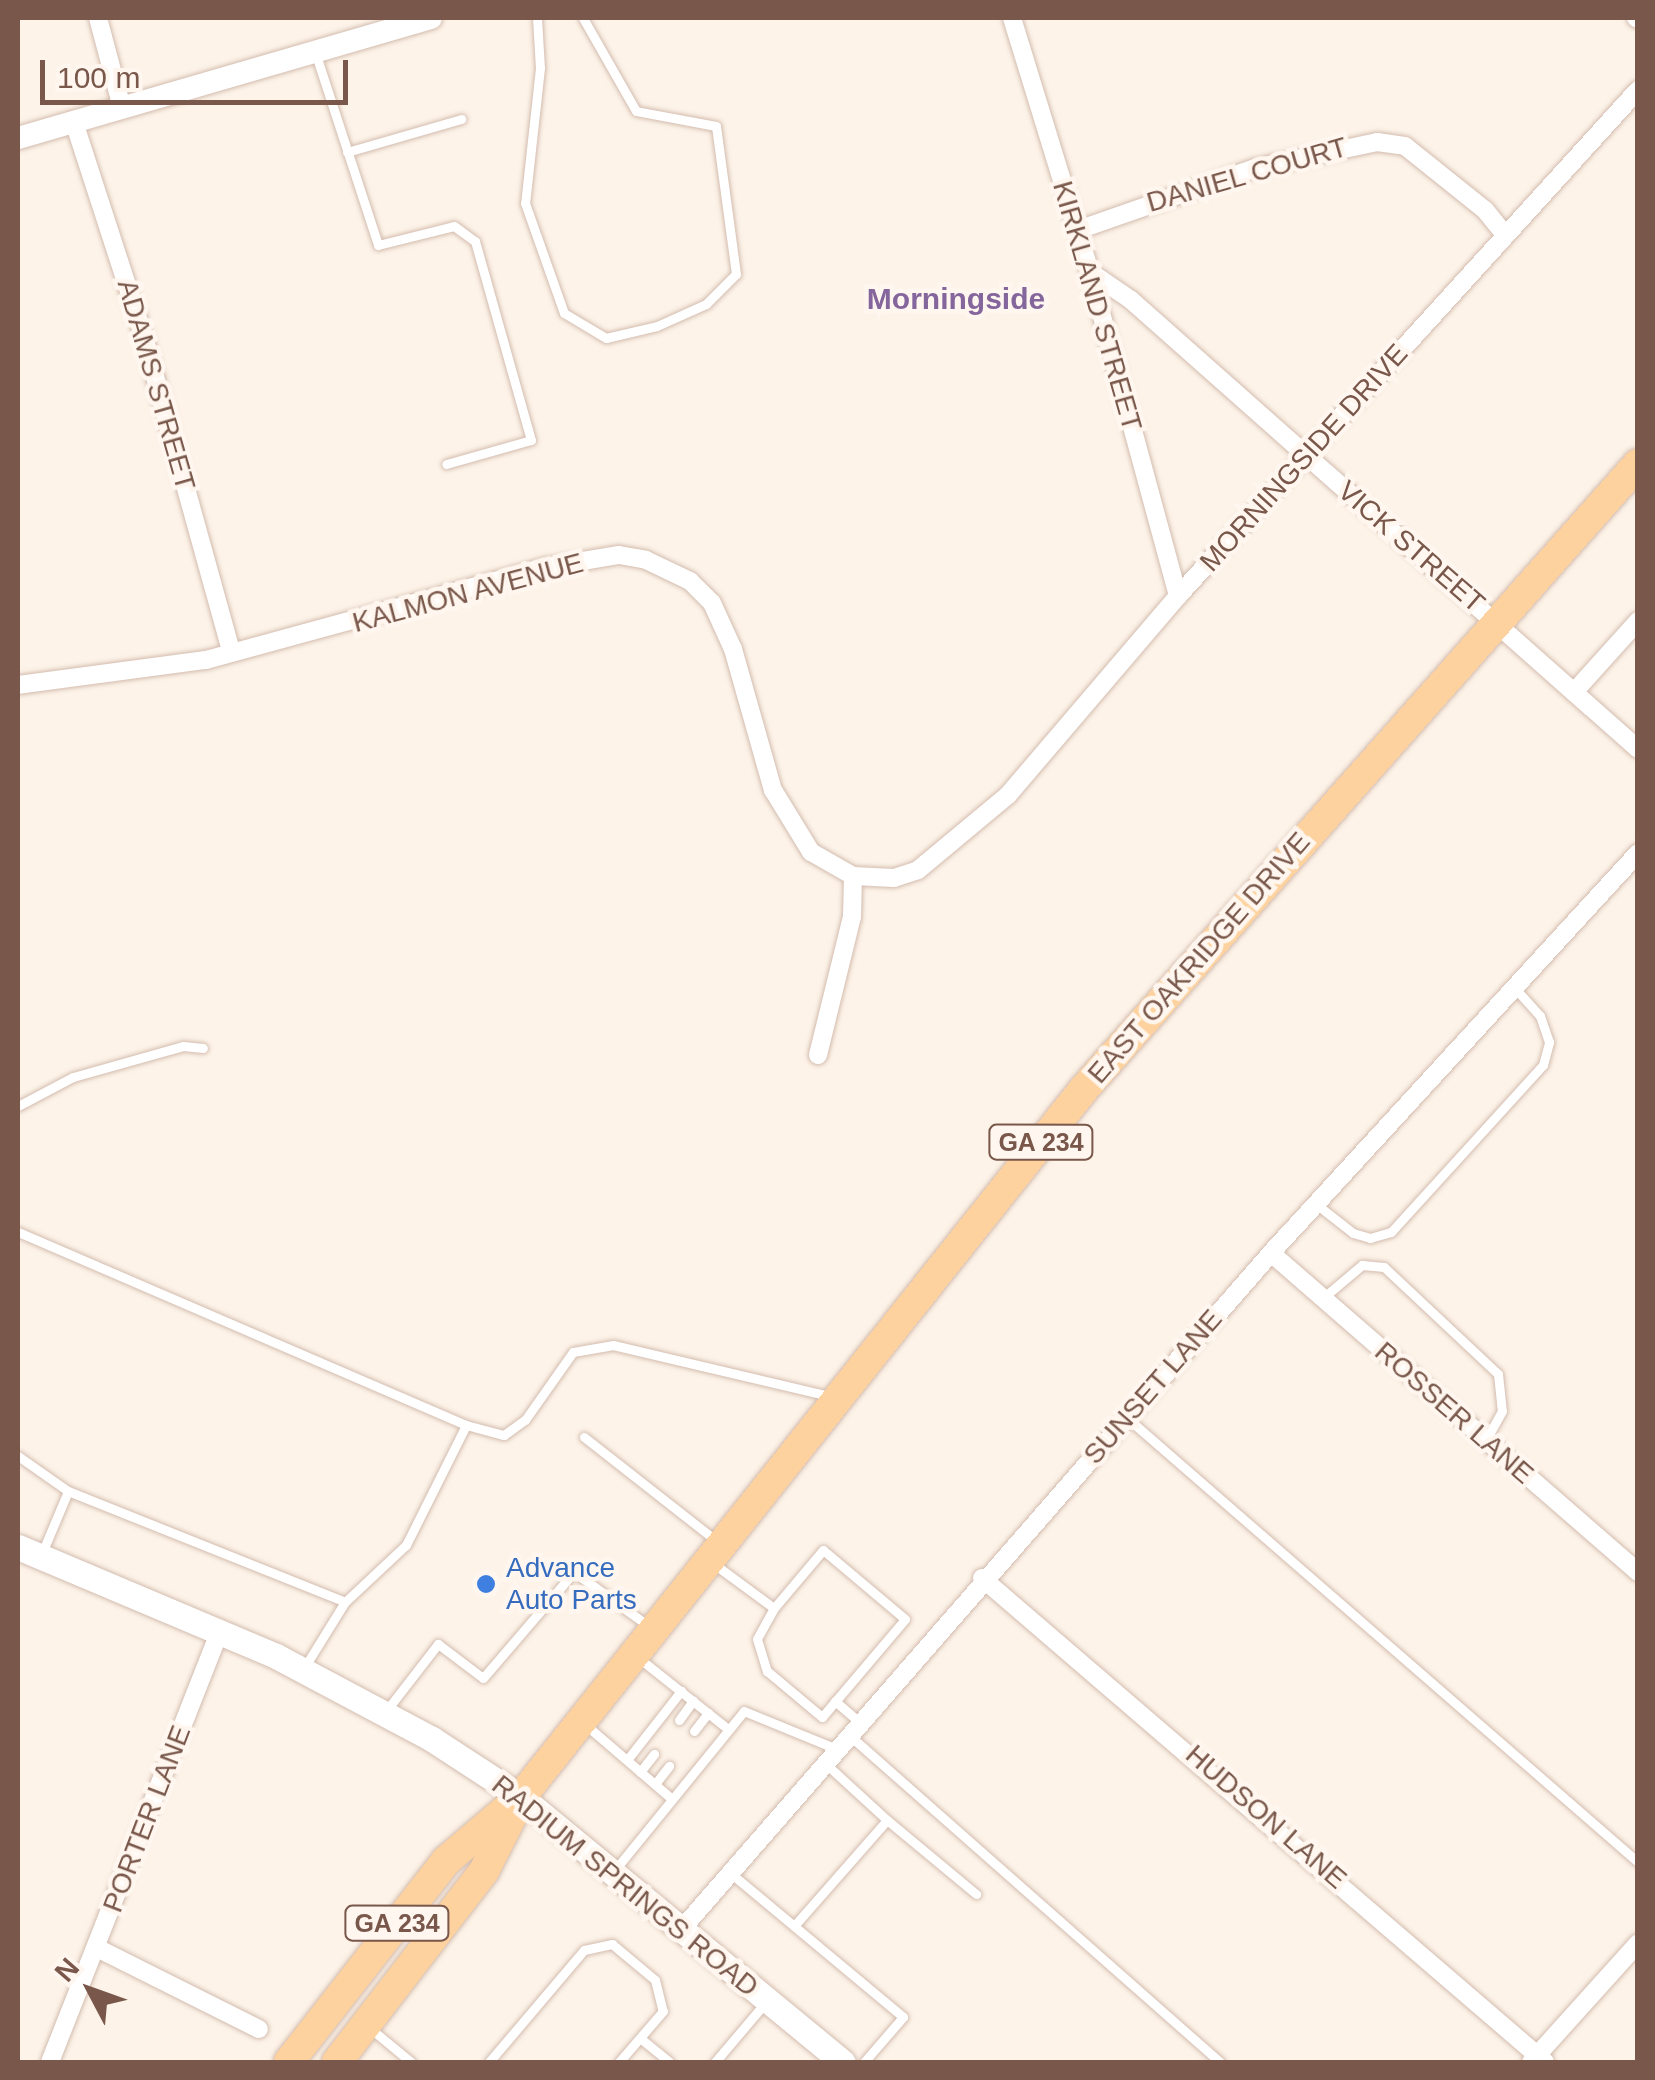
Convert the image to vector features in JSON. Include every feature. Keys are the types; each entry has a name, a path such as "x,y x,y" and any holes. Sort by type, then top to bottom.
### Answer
{"main road":[{"name":"EAST OAKRIDGE DRIVE","path":"337,2062 484,1871 521,1797 714,1552 842,1398 954,1246 1084,1089 1638,464"},
{"name":"RADIUM SPRINGS ROAD","path":"29,1552 303,1670 521,1797 843,2062"},
{"name":"EAST OAKRIDGE DRIVE","path":"289,2062 446,1861 521,1797"}],"street":[{"path":"98,18 122,104"},
{"path":"18,138 122,104 431,18"},
{"name":"KIRKLAND STREET","path":"1012,18 1078,230 1178,596"},
{"name":"MORNINGSIDE DRIVE","path":"853,876 894,878 918,870 973,827 1638,90"},
{"name":"ADAMS STREET","path":"74,122 144,337 231,650"},
{"name":"DANIEL COURT","path":"1078,230 1254,168 1377,142 1405,146 1485,210 1505,236"},
{"name":"VICK STREET","path":"1090,272 1131,300 1638,749"},
{"name":"KALMON AVENUE","path":"18,685 206,660 231,650 269,647 547,567 620,555 646,560 690,580 712,604 733,649 773,790 793,830 826,864 853,876"},
{"path":"1574,692 1638,621"},
{"name":"SUNSET LANE","path":"680,1930 982,1578 1271,1253 1638,852"},
{"path":"818,1055 852,917 853,876"},
{"name":"ROSSER LANE","path":"1271,1253 1638,1572"},
{"name":"HUDSON LANE","path":"982,1578 1538,2060"},
{"name":"PORTER LANE","path":"50,2062 220,1631"},
{"path":"1538,2060 1638,1944"},
{"path":"97,1948 260,2029"}],"lane":[{"path":"538,18 540,68 525,203 564,313 606,338 657,326 706,304 736,274 716,126 636,111 583,18"},
{"path":"315,50 378,246 454,226 474,241 531,440 446,464"},
{"path":"347,152 462,119"},
{"path":"1316,1204 1353,1233 1370,1238 1390,1232 1543,1065 1549,1042 1540,1016 1514,987"},
{"path":"18,1106 73,1077 183,1046 203,1048"},
{"path":"18,1232 466,1425 504,1435 525,1420 574,1352 613,1345 842,1398"},
{"path":"1323,1298 1362,1265 1384,1267 1476,1347 1498,1374 1505,1396 1485,1441"},
{"path":"1126,1417 1638,1862"},
{"path":"303,1670 345,1602 406,1545 466,1425"},
{"path":"584,1437 774,1608"},
{"path":"18,1456 68,1491 345,1602"},
{"path":"29,1552 68,1491"},
{"path":"823,1550 904,1619 822,1717 767,1671 757,1639 774,1608 823,1550"},
{"path":"384,1714 438,1644 483,1678 574,1572 653,1629"},
{"path":"634,1654 728,1730"},
{"path":"627,1760 681,1692"},
{"path":"679,1720 693,1701"},
{"path":"835,1701 841,1741 887,1820 976,1894"},
{"path":"612,1873 744,1710 841,1741 1220,2062"},
{"path":"694,1732 708,1713"},
{"path":"580,1721 672,1799"},
{"path":"640,1772 654,1754"},
{"path":"655,1784 669,1766"},
{"path":"794,1926 887,1820"},
{"path":"728,1871 902,2017 864,2062"},
{"path":"488,2062 584,1950 612,1944 656,1980 663,2010 619,2062"},
{"path":"715,2062 766,2001"},
{"path":"366,2024 411,2062"},
{"path":"640,2038 670,2062"}],"place":[{"name":"Advance Auto Parts","path":"486,1584"}],"district":[{"name":"Morningside","path":"956,299"}]}
